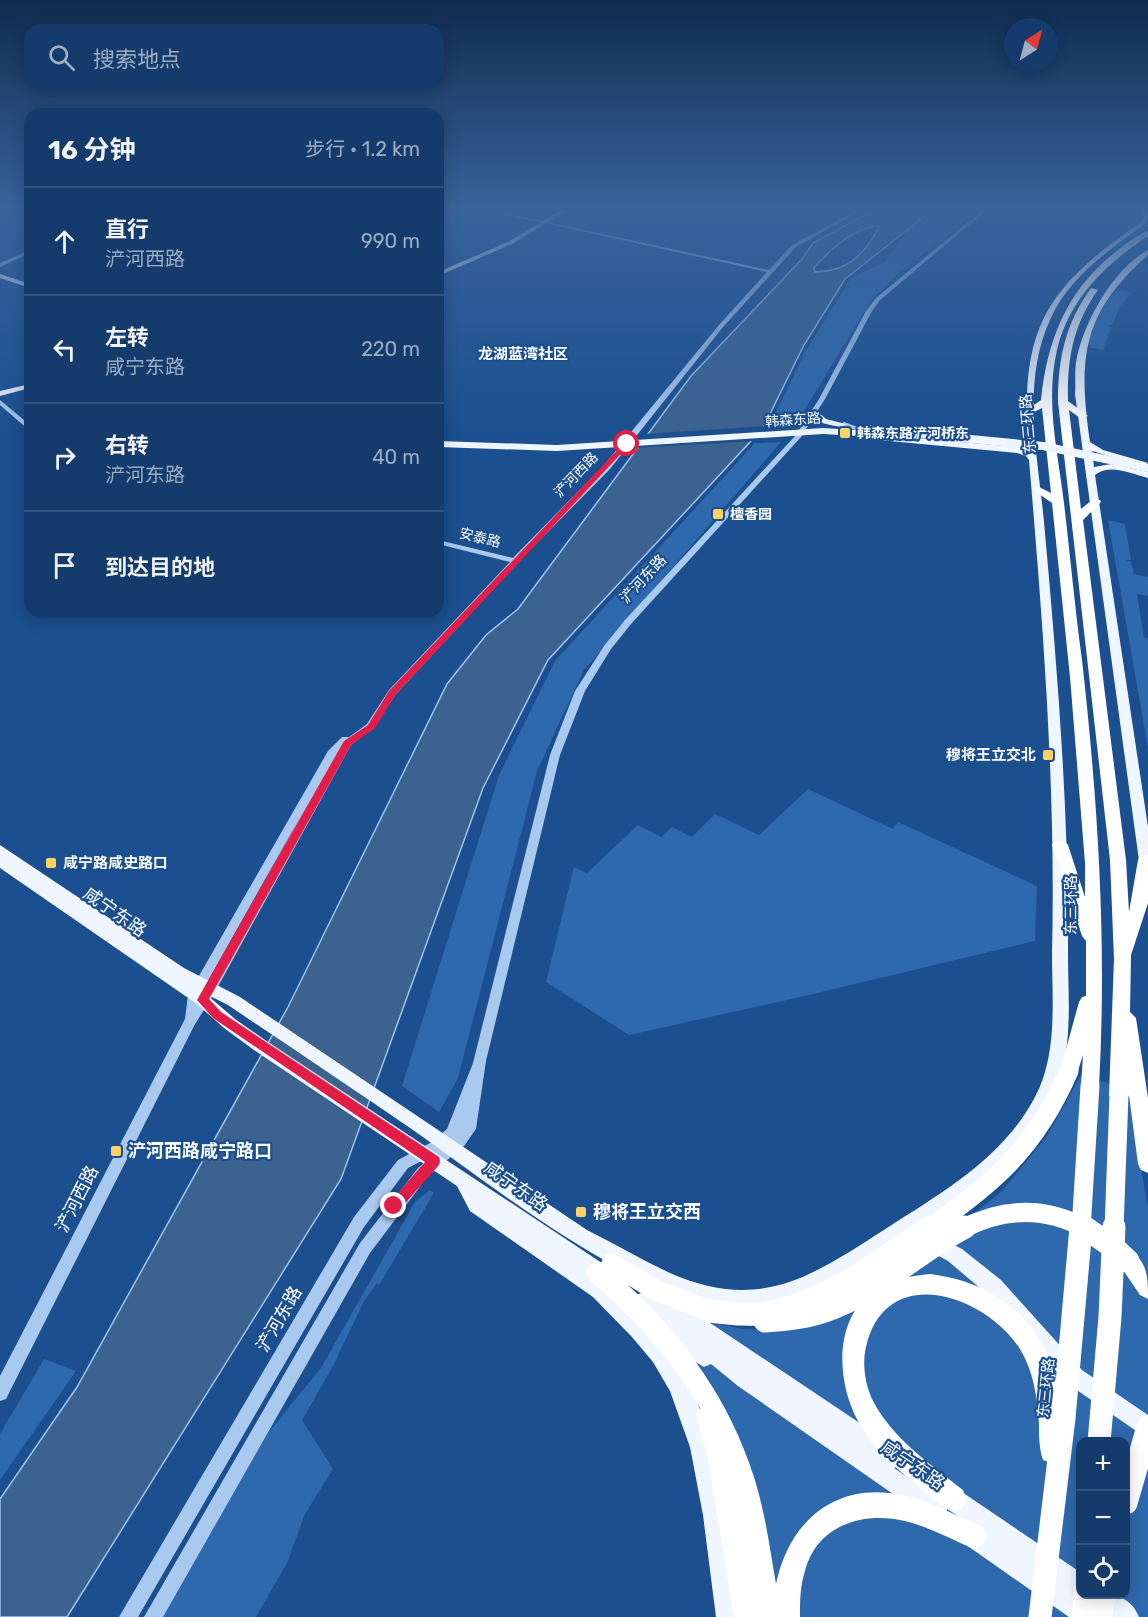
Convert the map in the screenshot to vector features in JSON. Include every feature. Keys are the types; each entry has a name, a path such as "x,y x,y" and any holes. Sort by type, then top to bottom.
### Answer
{"highway":[{"name":"东三环路","path":"1040,1613 1068,1398 1083,1231 1094,979 1093,863 1059,503 1046,401 1053,347 1062,321 1086,284"},
{"path":"1098,284 1074,322 1065,349 1063,402 1117,849 1123,959 1110,1317 1099,1437"},
{"path":"1032,410 1046,401"},
{"path":"1063,402 1083,416"},
{"path":"1037,489 1059,503"},
{"path":"1077,519 1096,502"},
{"path":"1060,845 1076,898 1094,944"},
{"path":"1123,959 1140,902 1147,867"},
{"path":"717,1312 739,1315 778,1312 822,1296 955,1212 996,1180 1026,1149 1048,1116 1069,1071 1094,979"},
{"path":"1122,988 1148,1164"},
{"path":"603,1276 658,1291 717,1312 750,1319 777,1321 797,1319 824,1312 864,1293 965,1227 989,1216 1011,1212 1048,1214 1087,1229 1122,1254 1148,1288"},
{"path":"603,1276 678,1352 712,1407 737,1463 750,1514 769,1617"},
{"path":"954,1499 896,1451 879,1432 859,1397 853,1368 855,1340 863,1320 875,1304 890,1293 911,1286 934,1284 960,1289 987,1302 1005,1315 1020,1331 1035,1354 1042,1372 1048,1401 1056,1496"},
{"path":"678,1352 704,1405 717,1444 747,1617"},
{"path":"1129,1491 1148,1428"},
{"path":"787,1617 787,1598 798,1553 814,1530 828,1518 851,1507 868,1504 900,1507 974,1536"},
{"path":"1083,1617 1085,1599"},
{"path":"1100,1617 1104,1599"}],"main road":[{"path":"582,1237 687,1289 714,1297 743,1300 776,1298 803,1290 823,1280 965,1188 986,1171 1022,1132 1048,1087 1056,1059 1062,883 1051,670 1035,463 1031,375 1039,337 1047,317 1068,284"},
{"path":"1114,284 1089,328 1079,372 1083,416 1147,867"},
{"path":"0,392 24,386"},
{"path":"814,413 824,422 1020,440 1027,438 1033,428"},
{"name":"韩森东路","path":"444,444 546,448 858,429 1043,449 1148,470"},
{"path":"802,432 1010,448 1030,454 1035,463"},
{"name":"韩森东路","path":"802,432 888,433"},
{"name":"韩森东路","path":"444,439 552,444 634,442"},
{"path":"1087,444 1148,470"},
{"path":"1092,473 1095,469 1105,467 1148,470"},
{"name":"咸宁东路","path":"0,850 178,972 202,992 217,1015 400,1140 462,1178 708,1349 745,1379 1090,1617"},
{"name":"咸宁东路","path":"0,861 202,992 234,1000 582,1237 603,1276 673,1308 1076,1582"},
{"path":"902,1228 947,1251 973,1269 1020,1314 1064,1368 1099,1396 1148,1428"},
{"path":"603,1276 666,1365 687,1407 702,1454 728,1617"},
{"path":"652,1324 704,1357 745,1379"},
{"path":"1101,1599 1127,1617"}],"street":[{"name":"浐河西路","path":"0,1393 189,1023 202,992 347,743 371,726 392,693 516,561 634,442 721,326 759,284"},
{"name":"浐河东路","path":"128,1617 359,1222 397,1170 428,1157 469,1129 480,1061 555,755 580,692 602,656 628,622 802,432 878,299 895,284"},
{"path":"0,402 24,424"},
{"path":"844,424 858,429 870,427"},
{"name":"安泰路","path":"444,543 516,561"},
{"name":"浐河东路","path":"153,1617 365,1248 428,1157"}],"shaded area":[{"path":"778,284 842,284 804,345 763,428 548,660 483,788 341,1179 67,1617 0,1617 0,1499 77,1387 288,1007 447,684 486,635 518,609 691,376"},
{"path":"847,284 887,284 873,298 797,422 769,426 804,354"},
{"path":"1116,290 1131,293 1121,305 1112,325 1109,325 1111,328 1103,350 1092,348 1088,343 1093,329"},
{"path":"781,442 584,670 537,771 458,1078 439,1112 402,1086 499,775 555,661 755,443"},
{"path":"1108,520 1125,524 1131,560 1126,560 1131,562 1134,574 1148,577 1148,596 1137,594 1144,637 1148,639 1148,748"},
{"path":"808,789 893,829 898,822 1037,886 1035,941 629,1035 546,982 574,867 587,873 638,825 661,837 672,827 692,837 715,814 759,835"},
{"path":"1081,1075 1131,1090 1137,1145 1148,1208 1148,1617 757,1617 731,1423 709,1380 685,1344 703,1320 741,1329 769,1330 972,1215 1002,1191 1047,1136"},
{"path":"430,1190 434,1193 379,1285 377,1283 364,1301 333,1366 302,1420 333,1469 305,1514 287,1563 256,1617 163,1617 267,1434 321,1368 415,1202"},
{"path":"44,1359 76,1371 0,1480 0,1434"}],"pier":[{"path":"768,426 756,441 632,448 643,434"}],"place":[{"name":"韩森东路浐河桥东","path":"845,433"},
{"name":"檀香园","path":"718,514"},
{"name":"穆将王立交北","path":"1048,755"},
{"name":"咸宁路咸史路口","path":"51,863"},
{"name":"浐河西路咸宁路口","path":"116,1151"},
{"name":"穆将王立交西","path":"581,1212"}],"district":[{"name":"龙湖蓝湾社区","path":"523,354"}],"route":[{"path":"394,1206 434,1161 290,1066 217,1015 202,1000 211,989 220,969 347,743 371,726 392,693 527,548 608,467 627,444"}]}
